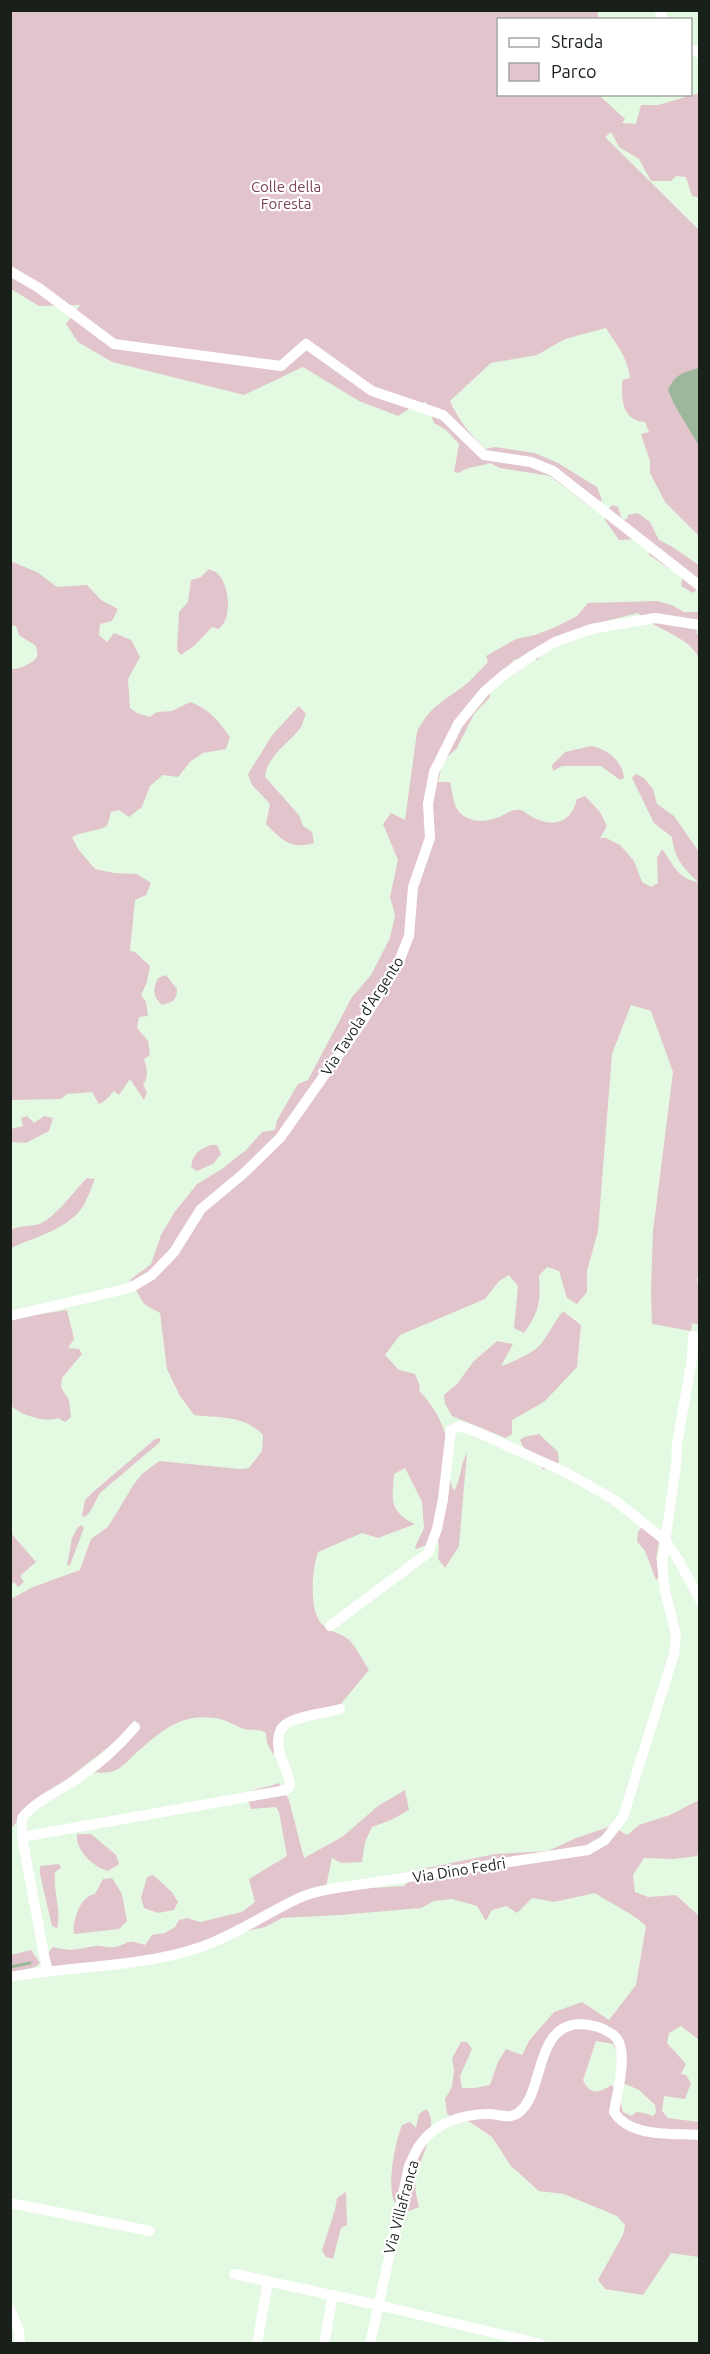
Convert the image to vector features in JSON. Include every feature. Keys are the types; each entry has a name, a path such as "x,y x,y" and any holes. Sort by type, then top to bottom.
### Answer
{"street":[{"path":"10,271 39,288 114,344 281,366 306,344 372,391 443,415 484,455 531,462 553,471 699,586"},
{"name":"Via Tavola d'Argento","path":"10,1316 130,1288 152,1275 174,1252 201,1209 243,1174 280,1138 362,1022 398,964 410,936 413,887 430,838 428,804 434,772 458,724 485,691 533,655 555,642 591,628 655,618 699,626"},
{"name":"Via Dino Fedri","path":"10,1977 152,1959 200,1947 247,1928 300,1897 330,1888 588,1850 605,1840 622,1817 674,1654 676,1635 665,1591 662,1564 677,1444 692,1359 693,1336"},
{"path":"330,1626 428,1553 443,1499 451,1430 459,1426 567,1473 613,1499 665,1540 679,1561 699,1600"},
{"path":"22,1837 286,1790 290,1786 290,1780 279,1749 278,1738 281,1729 295,1720 340,1709"},
{"path":"47,1971 21,1826 27,1812 94,1766 123,1741 135,1727"},
{"name":"Via Villafranca","path":"370,2343 409,2166 421,2143 444,2124 462,2117 482,2114 510,2117 518,2114 529,2102 540,2064 559,2032 571,2025 601,2027 618,2038 623,2054 614,2112 620,2122 647,2132 699,2135"},
{"path":"10,2203 150,2231"},
{"path":"234,2274 541,2343"},
{"path":"257,2343 268,2281"},
{"path":"324,2343 333,2295"},
{"path":"10,2309 26,2343"},
{"path":"19,2331 20,2343"}],"green space":[{"name":"Colle della Foresta","path":"10,11 597,11 599,18 497,18 497,96 600,96 625,119 622,123 636,124 641,105 658,105 699,93 699,198 692,196 686,177 676,176 671,181 651,181 639,159 619,147 611,132 605,137 697,228 699,227 699,536 665,502 650,473 650,461 641,434 649,432 645,422 632,418 625,408 622,383 623,380 630,378 629,371 621,352 606,328 565,339 537,355 491,363 450,401 465,427 485,449 495,447 535,453 558,463 597,487 602,500 596,506 591,507 550,476 500,468 490,463 459,473 454,472 459,444 446,430 434,423 426,402 417,404 398,416 359,401 303,367 244,395 112,362 78,342 66,324 80,305 39,306 11,289"},
{"path":"612,505 618,507 622,520 627,519 628,515 638,513 650,522 659,540 699,565 699,587 693,593 681,586 683,572 667,567 649,555 650,541 619,540 605,520 604,514"},
{"path":"10,561 37,572 57,587 87,585 101,600 118,609 112,621 100,624 99,635 107,642 114,633 131,640 140,657 128,679 130,708 150,717 157,712 172,711 190,702 213,716 230,737 226,749 203,753 191,761 178,777 163,775 150,786 142,807 129,817 119,810 111,812 107,826 72,837 78,849 95,869 137,874 151,883 146,895 135,900 130,951 135,952 150,966 147,982 141,995 146,1002 148,1016 139,1017 137,1028 148,1041 150,1055 144,1059 147,1072 143,1085 147,1092 144,1100 130,1079 119,1095 114,1091 99,1104 92,1092 67,1094 61,1099 11,1100 11,669 21,667 36,659 37,654 36,646 19,635 16,626 11,625"},
{"path":"209,569 217,573 225,585 228,602 226,618 223,625 218,629 212,627 195,645 181,655 177,650 179,612 188,602 191,580 201,577"},
{"path":"657,601 672,605 684,612 699,612 699,628 696,632 699,636 699,658 694,650 680,638 638,613 585,626 544,647 538,660 523,657 514,660 490,684 490,697 474,714 457,748 443,761 438,782 450,782 457,809 461,814 482,821 517,810 544,822 557,822 567,817 577,799 585,796 600,812 607,826 600,838 606,838 620,845 634,861 642,882 651,887 658,883 657,858 662,849 685,878 698,882 680,862 672,837 654,823 632,778 636,774 644,778 653,789 657,804 674,816 699,852 700,1273 697,1279 699,1325 692,1323 691,1331 652,1324 653,1231 673,1072 651,1011 631,1005 612,1054 598,1231 587,1271 587,1292 577,1304 567,1298 559,1271 547,1267 539,1276 538,1306 524,1333 514,1328 518,1286 509,1275 499,1281 485,1299 400,1335 385,1355 399,1370 415,1374 420,1386 419,1391 438,1416 449,1451 449,1474 454,1491 467,1452 459,1546 445,1568 438,1559 439,1544 435,1534 427,1545 416,1549 415,1547 424,1528 422,1502 405,1468 394,1474 394,1504 400,1514 415,1524 378,1538 362,1533 318,1552 314,1568 313,1597 320,1622 351,1642 369,1670 340,1705 288,1720 273,1754 267,1743 266,1733 263,1731 244,1729 226,1721 201,1717 169,1727 117,1769 111,1772 92,1773 138,1725 135,1720 120,1738 20,1816 13,1827 11,1826 11,1599 33,1587 80,1570 91,1539 108,1527 134,1484 142,1474 159,1461 240,1469 249,1468 262,1451 263,1435 248,1424 231,1419 194,1415 180,1396 167,1369 160,1313 144,1304 130,1280 151,1264 161,1235 174,1213 197,1184 222,1169 246,1150 262,1132 275,1130 277,1120 298,1084 308,1080 352,997 371,975 390,938 395,915 390,897 398,860 383,824 391,813 405,820 417,732 432,710 464,686 488,662 486,656 516,639 558,626 577,616 588,603"},
{"path":"299,706 306,714 301,727 274,756 265,777 299,815 303,826 312,832 314,843 306,845 287,842 266,824 270,804 252,785 248,774 273,734"},
{"path":"591,746 613,756 624,778 620,780 601,766 562,766 553,771 552,765 565,752"},
{"path":"166,975 177,989 177,993 173,1000 162,1005 155,996 154,989 158,978"},
{"path":"27,1116 34,1123 44,1116 53,1118 49,1131 26,1143 11,1142 11,1129 23,1126 21,1118"},
{"path":"211,1145 217,1145 221,1154 213,1164 197,1171 191,1167 197,1153"},
{"path":"87,1178 95,1179 78,1213 61,1226 11,1248 11,1230 45,1221"},
{"path":"67,1310 74,1339 68,1348 79,1349 82,1354 62,1378 61,1387 69,1400 71,1417 65,1422 58,1418 46,1420 27,1415 11,1406 10,1319"},
{"path":"563,1311 581,1325 577,1367 544,1402 512,1420 512,1434 506,1438 452,1416 445,1404 444,1395 457,1384 473,1362 497,1341 513,1344 501,1366 526,1355 541,1343"},
{"path":"539,1434 558,1452 559,1462 543,1470 535,1453 526,1452 520,1440"},
{"path":"160,1438 160,1442 100,1493 90,1512 85,1517 82,1516 85,1500 92,1493 155,1439"},
{"path":"82,1525 84,1528 70,1565 67,1566 72,1538 78,1527"},
{"path":"641,1528 651,1528 660,1536 656,1559 662,1574 656,1580 645,1551 637,1541"},
{"path":"10,1532 36,1562 20,1576 24,1582 18,1587 14,1582 11,1585"},
{"path":"279,1783 289,1800 304,1858 342,1837 378,1806 405,1790 409,1810 372,1827 365,1842 362,1862 341,1863 332,1858 325,1891 404,1886 422,1869 495,1854 548,1851 576,1838 612,1826 627,1835 639,1825 670,1815 699,1800 700,1847 697,1856 673,1859 644,1858 633,1875 635,1892 648,1897 676,1895 699,1916 699,2040 681,2026 669,2033 667,2043 686,2064 681,2074 686,2075 691,2083 685,2099 664,2096 662,2111 668,2118 699,2122 699,2257 671,2253 643,2295 605,2289 598,2280 623,2235 625,2225 617,2216 564,2194 539,2191 511,2166 492,2137 470,2122 451,2118 447,2113 445,2099 452,2087 454,2070 452,2058 461,2042 467,2042 472,2049 460,2076 462,2088 490,2085 498,2062 506,2049 522,2055 529,2041 554,2012 582,2002 609,2020 636,1985 646,1926 634,1916 595,1893 554,1902 532,1898 517,1913 506,1906 492,1910 486,1921 477,1906 452,1899 434,1901 421,1908 282,1918 265,1927 233,1934 183,1957 53,1969 48,1953 53,1947 70,1950 119,1946 130,1942 145,1945 152,1935 165,1933 175,1927 179,1920 187,1918 200,1922 242,1912 255,1902 249,1879 287,1856 279,1812 276,1807 251,1809 246,1794","holes":["596,2041 613,2044 618,2055 623,2083 639,2090 655,2105 656,2112 653,2116 636,2112 632,2116 623,2112 619,2096 612,2085 596,2092 589,2089 583,2080"]},
{"path":"77,1834 91,1834 116,1855 119,1864 108,1871 97,1866 82,1852"},
{"path":"59,1864 61,1868 55,1872 59,1914 57,1928 52,1926 40,1866"},
{"path":"153,1875 172,1892 178,1902 174,1910 158,1913 144,1908 141,1898 147,1877"},
{"path":"112,1878 122,1894 127,1921 119,1929 74,1934 74,1923 81,1904 95,1894 103,1879"},
{"path":"31,1950 40,1963 35,1967 11,1973 11,1955"},
{"path":"426,2109 431,2123 428,2142 416,2178 419,2207 404,2213 396,2204 392,2190 395,2151 402,2125 410,2122 416,2128 419,2114"},
{"path":"346,2192 347,2225 341,2228 333,2259 326,2257 322,2250 337,2198"}],"shaded area":[{"path":"700,368 699,446 668,390 680,374"}],"waterway":[{"path":"10,1967 30,1963"}]}
